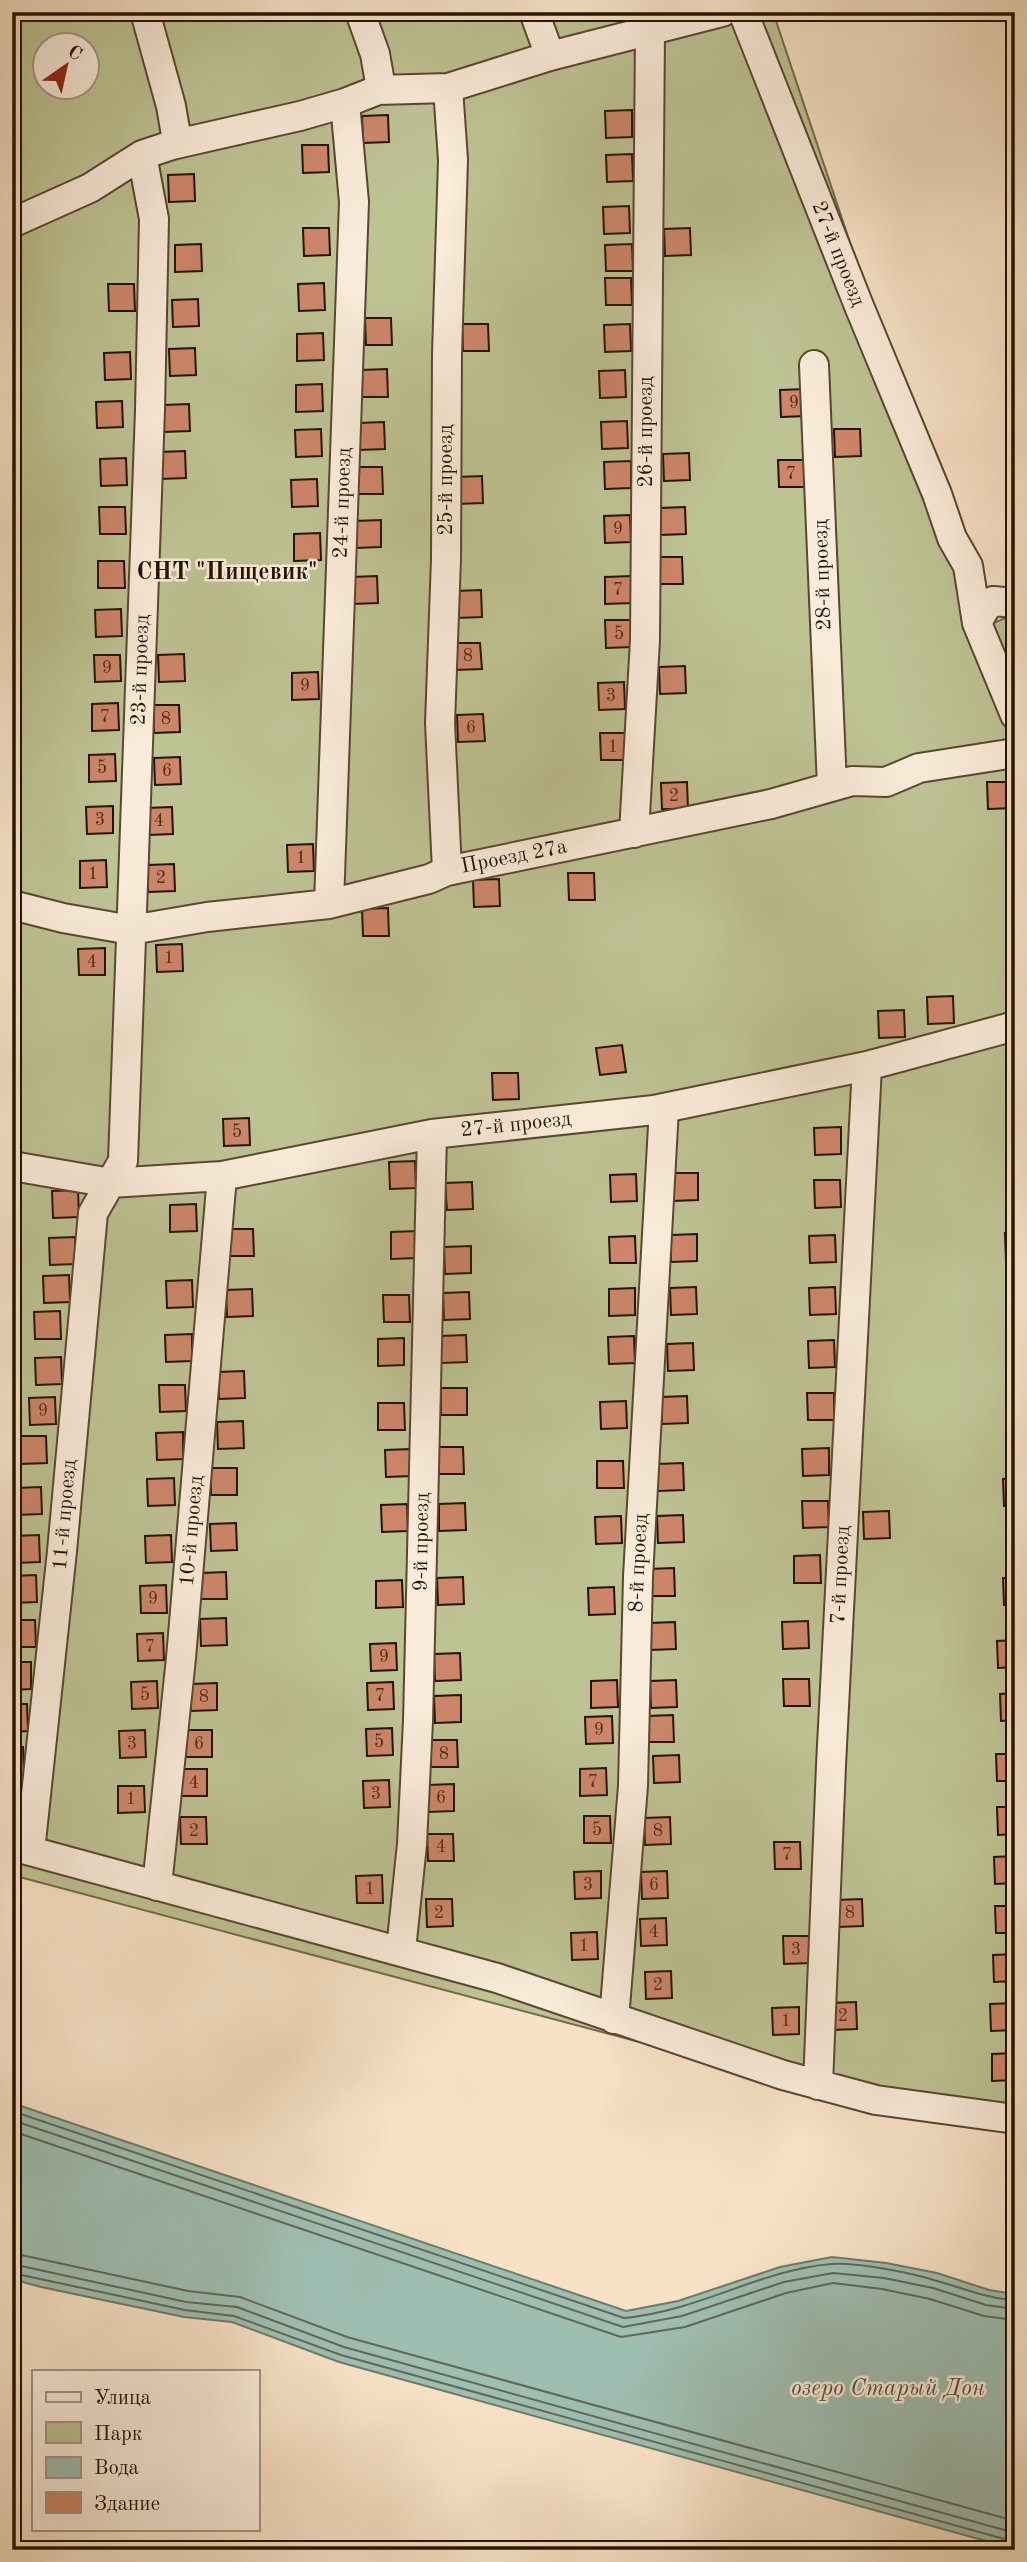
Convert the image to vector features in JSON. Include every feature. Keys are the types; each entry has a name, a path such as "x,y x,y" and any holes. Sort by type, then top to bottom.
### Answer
{"street":[{"path":"145,12 171,106 177,141 172,145"},
{"path":"360,12 375,54 382,88 378,90"},
{"path":"534,12 550,56"},
{"path":"12,223 90,188 142,155 172,145 300,116 378,90 448,88 550,56 722,12"},
{"name":"27-й проезд","path":"743,12 859,306 937,494 952,538 968,566 977,624 1015,715"},
{"name":"26-й проезд","path":"634,833 645,640 650,31"},
{"name":"25-й проезд","path":"447,871 440,723 446,559 447,354 453,160 448,88"},
{"name":"24-й проезд","path":"329,904 354,202 345,103"},
{"name":"23-й проезд","path":"111,1184 124,1161 150,410 154,219 142,155"},
{"name":"28-й проезд","path":"814,365 832,786"},
{"path":"970,581 1004,602"},
{"path":"977,624 986,607 1004,602"},
{"name":"Проезд 27а","path":"12,905 63,918 131,930 207,917 329,904 429,880 447,871 771,804 852,781 886,782 919,768 1015,753"},
{"name":"27-й проезд","path":"12,1166 111,1184 222,1176 432,1134 664,1108 867,1066 1015,1026"},
{"name":"7-й проезд","path":"818,2085 831,1765 867,1066"},
{"name":"8-й проезд","path":"614,2019 633,1786 638,1577 664,1108"},
{"name":"9-й проезд","path":"401,1950 412,1844 417,1734 432,1134"},
{"name":"10-й проезд","path":"157,1886 181,1658 222,1176"},
{"name":"11-й проезд","path":"21,1848 62,1552 93,1213 111,1184"},
{"path":"21,1848 497,1978 783,2076 876,2100 1015,2119"}],"green space":[{"path":"12,12 773,12 979,629 1015,614 1015,2123 865,2102 12,1875"}],"water":[{"name":"озеро Старый Дон","path":"12,2103 626,2311 678,2301 780,2267 832,2257 886,2263 937,2273 989,2290 1015,2294 1015,2549 339,2362 232,2322 184,2317 12,2279"}],"building":[{"path":"632,110 632,137 606,138 605,111"},
{"path":"388,115 389,142 363,143 362,116"},
{"path":"302,145 328,145 329,172 303,173"},
{"path":"632,154 633,181 607,182 606,155"},
{"path":"194,174 195,201 169,202 168,175"},
{"path":"629,206 630,233 604,234 603,207"},
{"path":"303,228 329,228 330,255 304,256"},
{"path":"690,228 691,255 665,256 664,229"},
{"path":"201,244 202,271 175,272 175,245"},
{"path":"632,244 633,271 606,271 605,245"},
{"path":"605,278 631,278 632,305 606,305"},
{"path":"324,283 325,310 299,311 298,284"},
{"path":"108,284 134,284 135,311 109,311"},
{"path":"198,299 199,326 173,327 172,300"},
{"path":"365,318 391,318 392,345 366,345"},
{"path":"462,324 488,324 489,351 463,351"},
{"path":"630,324 631,351 605,352 604,325"},
{"path":"323,333 324,360 297,361 297,334"},
{"path":"195,348 196,375 170,376 169,349"},
{"path":"130,352 131,379 105,380 104,353"},
{"path":"387,369 388,397 362,397 361,370"},
{"path":"625,370 626,397 600,398 599,371"},
{"path":"322,384 323,411 296,412 296,385"},
{"path":"806,389 807,416 781,417 780,390"},
{"path":"122,401 123,427 97,428 96,402"},
{"path":"189,404 190,431 163,432 163,405"},
{"path":"627,421 628,448 602,449 601,422"},
{"path":"384,422 385,449 359,450 358,423"},
{"path":"321,429 322,456 296,457 295,430"},
{"path":"834,429 860,429 861,456 835,457"},
{"path":"185,451 186,478 160,479 159,452"},
{"path":"689,453 690,480 664,481 663,454"},
{"path":"126,458 127,485 101,486 100,459"},
{"path":"778,460 804,460 805,487 779,487"},
{"path":"631,461 631,488 605,489 604,462"},
{"path":"356,467 382,467 383,494 357,494"},
{"path":"482,476 483,503 457,504 456,477"},
{"path":"317,479 318,506 292,507 291,480"},
{"path":"99,507 125,507 126,534 100,534"},
{"path":"685,507 686,534 660,535 659,508"},
{"path":"630,515 631,542 605,543 604,516"},
{"path":"381,520 381,547 355,548 354,521"},
{"path":"320,533 321,560 294,561 294,534"},
{"path":"656,557 682,557 683,584 657,584"},
{"path":"98,561 124,561 125,588 98,588"},
{"path":"377,576 378,603 352,604 351,577"},
{"path":"631,576 632,603 605,604 605,577"},
{"path":"481,590 482,617 456,618 455,591"},
{"path":"121,609 122,636 96,637 95,610"},
{"path":"605,620 631,620 632,647 606,648"},
{"path":"454,643 480,643 482,669 455,670"},
{"path":"184,654 185,681 159,682 158,655"},
{"path":"94,655 120,655 121,681 95,682"},
{"path":"685,666 686,693 660,694 659,667"},
{"path":"318,672 319,699 292,700 292,673"},
{"path":"624,682 625,709 599,710 598,683"},
{"path":"118,703 119,730 92,731 92,704"},
{"path":"153,705 179,705 180,732 154,733"},
{"path":"483,714 485,741 458,742 457,715"},
{"path":"600,733 626,733 627,760 601,760"},
{"path":"115,754 116,781 89,782 89,755"},
{"path":"180,757 181,784 155,785 154,758"},
{"path":"687,782 688,809 662,809 661,783"},
{"path":"987,782 1013,782 1014,808 988,809"},
{"path":"113,806 113,833 87,834 86,807"},
{"path":"172,807 173,834 147,835 146,808"},
{"path":"313,844 314,871 288,872 287,845"},
{"path":"106,860 107,887 80,888 80,861"},
{"path":"174,864 175,891 148,892 148,865"},
{"path":"568,873 594,873 595,900 569,900"},
{"path":"499,879 500,906 474,907 473,880"},
{"path":"388,908 389,936 363,936 362,909"},
{"path":"182,944 183,971 157,972 156,945"},
{"path":"105,948 105,975 79,975 78,949"},
{"path":"953,996 954,1023 928,1024 927,997"},
{"path":"904,1010 905,1037 879,1038 878,1011"},
{"path":"622,1045 626,1072 600,1075 596,1048"},
{"path":"1009,1065 1015,1065 1015,1091 1010,1092"},
{"path":"492,1073 518,1073 519,1099 493,1100"},
{"path":"249,1118 250,1145 224,1146 223,1119"},
{"path":"1011,1118 1015,1118 1015,1145 1012,1145"},
{"path":"841,1127 841,1154 815,1155 814,1128"},
{"path":"415,1161 416,1188 390,1189 389,1162"},
{"path":"672,1173 698,1173 698,1200 672,1201"},
{"path":"636,1174 637,1201 611,1202 610,1175"},
{"path":"1009,1177 1015,1177 1015,1203 1010,1204"},
{"path":"814,1180 840,1180 841,1207 815,1208"},
{"path":"472,1182 473,1209 447,1210 445,1183"},
{"path":"78,1190 79,1217 53,1218 52,1191"},
{"path":"196,1204 197,1231 170,1232 170,1205"},
{"path":"227,1229 253,1229 254,1256 228,1256"},
{"path":"417,1231 417,1258 391,1259 391,1232"},
{"path":"1005,1233 1015,1233 1015,1260 1006,1260"},
{"path":"697,1234 697,1261 671,1262 671,1235"},
{"path":"835,1235 836,1262 810,1263 809,1236"},
{"path":"635,1236 636,1263 610,1263 609,1237"},
{"path":"75,1237 76,1264 50,1265 49,1238"},
{"path":"471,1246 471,1273 445,1274 444,1247"},
{"path":"69,1275 70,1302 44,1303 43,1276"},
{"path":"192,1280 193,1307 167,1308 166,1281"},
{"path":"1015,1286 1015,1313 1008,1314 1007,1287"},
{"path":"696,1287 697,1314 671,1315 670,1288"},
{"path":"835,1287 836,1314 810,1315 809,1288"},
{"path":"635,1288 635,1315 609,1316 609,1289"},
{"path":"252,1289 253,1316 227,1317 226,1290"},
{"path":"469,1292 470,1319 444,1320 443,1293"},
{"path":"383,1295 409,1295 410,1322 384,1322"},
{"path":"60,1311 61,1339 35,1339 34,1312"},
{"path":"1010,1330 1015,1330 1015,1357 1011,1357"},
{"path":"192,1334 192,1361 166,1362 165,1335"},
{"path":"466,1335 467,1362 441,1363 440,1336"},
{"path":"634,1336 635,1363 609,1364 608,1337"},
{"path":"404,1338 404,1365 378,1366 378,1339"},
{"path":"834,1340 835,1367 809,1368 808,1341"},
{"path":"693,1343 694,1370 668,1371 667,1344"},
{"path":"61,1357 62,1384 36,1385 35,1358"},
{"path":"244,1371 245,1398 219,1399 218,1372"},
{"path":"1006,1381 1015,1381 1015,1408 1007,1408"},
{"path":"159,1385 185,1385 186,1411 160,1412"},
{"path":"441,1388 467,1388 467,1415 441,1415"},
{"path":"807,1393 834,1393 834,1420 808,1420"},
{"path":"687,1396 688,1423 662,1424 661,1397"},
{"path":"55,1397 56,1424 30,1425 29,1398"},
{"path":"626,1401 627,1428 601,1429 600,1402"},
{"path":"378,1403 404,1403 405,1430 378,1430"},
{"path":"243,1421 244,1448 218,1449 217,1422"},
{"path":"183,1432 183,1459 157,1460 156,1433"},
{"path":"1007,1432 1015,1432 1015,1459 1008,1459"},
{"path":"21,1436 46,1436 47,1463 21,1464"},
{"path":"437,1447 463,1447 464,1474 438,1474"},
{"path":"829,1448 829,1475 803,1476 802,1449"},
{"path":"411,1449 412,1476 386,1477 385,1450"},
{"path":"597,1461 623,1461 624,1488 597,1488"},
{"path":"683,1463 684,1490 658,1491 657,1464"},
{"path":"211,1468 237,1468 237,1495 211,1495"},
{"path":"174,1478 175,1505 148,1506 147,1479"},
{"path":"1015,1478 1015,1505 1004,1506 1003,1479"},
{"path":"41,1487 42,1514 15,1515 15,1488"},
{"path":"802,1501 828,1501 829,1527 803,1528"},
{"path":"465,1503 466,1530 439,1531 439,1504"},
{"path":"407,1504 408,1531 382,1532 381,1505"},
{"path":"889,1511 890,1538 864,1539 863,1512"},
{"path":"683,1515 684,1542 658,1543 657,1516"},
{"path":"621,1516 622,1543 596,1544 595,1517"},
{"path":"236,1523 237,1550 211,1551 210,1524"},
{"path":"1008,1530 1015,1530 1015,1557 1008,1557"},
{"path":"39,1535 40,1562 14,1563 13,1536"},
{"path":"171,1535 172,1562 146,1563 145,1536"},
{"path":"820,1555 821,1583 794,1583 794,1556"},
{"path":"674,1568 675,1596 649,1596 648,1569"},
{"path":"226,1572 227,1599 201,1599 200,1573"},
{"path":"36,1575 37,1602 12,1603 12,1576"},
{"path":"463,1577 464,1604 438,1605 437,1578"},
{"path":"1003,1578 1015,1578 1015,1605 1004,1605"},
{"path":"402,1580 403,1607 376,1608 376,1581"},
{"path":"166,1585 167,1613 141,1613 140,1586"},
{"path":"614,1587 615,1614 589,1615 588,1588"},
{"path":"226,1618 227,1645 201,1646 200,1619"},
{"path":"12,1620 35,1620 36,1647 12,1647"},
{"path":"808,1621 809,1648 783,1649 782,1622"},
{"path":"675,1622 676,1649 650,1650 649,1623"},
{"path":"163,1633 164,1660 138,1661 137,1634"},
{"path":"1015,1640 1015,1667 998,1668 997,1641"},
{"path":"396,1643 397,1670 371,1671 370,1644"},
{"path":"460,1653 461,1680 435,1681 434,1654"},
{"path":"12,1662 31,1662 31,1689 12,1690"},
{"path":"783,1679 809,1679 810,1706 784,1706"},
{"path":"617,1680 618,1707 591,1708 591,1681"},
{"path":"676,1680 677,1707 651,1708 650,1681"},
{"path":"157,1681 158,1708 132,1709 131,1682"},
{"path":"393,1682 394,1709 368,1710 367,1683"},
{"path":"217,1683 217,1710 191,1711 191,1684"},
{"path":"1015,1693 1015,1720 1001,1721 1000,1694"},
{"path":"461,1695 461,1722 435,1723 434,1696"},
{"path":"12,1704 27,1704 28,1731 12,1732"},
{"path":"673,1715 674,1742 648,1742 647,1716"},
{"path":"612,1716 613,1743 586,1744 585,1717"},
{"path":"392,1728 393,1755 367,1756 366,1729"},
{"path":"145,1730 146,1757 120,1758 119,1731"},
{"path":"185,1730 212,1730 212,1757 186,1757"},
{"path":"431,1740 457,1740 458,1767 431,1767"},
{"path":"12,1747 23,1747 24,1774 12,1774"},
{"path":"996,1754 1015,1754 1015,1781 997,1781"},
{"path":"679,1755 680,1782 654,1783 653,1756"},
{"path":"606,1768 607,1795 580,1796 580,1769"},
{"path":"180,1769 207,1769 207,1796 181,1796"},
{"path":"389,1780 390,1807 364,1808 363,1781"},
{"path":"454,1784 454,1811 428,1812 427,1785"},
{"path":"118,1786 144,1786 145,1812 118,1813"},
{"path":"997,1807 1015,1807 1015,1834 998,1835"},
{"path":"584,1816 610,1816 611,1843 584,1843"},
{"path":"180,1817 206,1817 207,1844 181,1844"},
{"path":"670,1817 671,1844 645,1845 644,1818"},
{"path":"427,1834 453,1834 454,1861 428,1861"},
{"path":"774,1842 800,1842 801,1869 775,1869"},
{"path":"1015,1856 1015,1883 995,1884 994,1857"},
{"path":"601,1871 601,1898 575,1899 574,1872"},
{"path":"667,1871 668,1898 642,1899 641,1872"},
{"path":"382,1875 383,1903 357,1903 356,1876"},
{"path":"426,1899 452,1899 453,1926 427,1927"},
{"path":"862,1899 863,1926 837,1927 836,1900"},
{"path":"995,1906 1015,1906 1015,1933 996,1933"},
{"path":"666,1918 667,1945 641,1946 640,1919"},
{"path":"597,1932 598,1959 572,1960 571,1933"},
{"path":"783,1936 809,1936 810,1963 784,1964"},
{"path":"1015,1954 1015,1981 994,1982 993,1955"},
{"path":"671,1971 672,1998 646,1999 645,1972"},
{"path":"856,2002 857,2029 831,2030 830,2003"},
{"path":"1015,2003 1015,2030 991,2031 990,2004"},
{"path":"799,2007 799,2034 773,2035 772,2008"},
{"path":"1015,2053 1015,2080 992,2081 992,2054"},
{"path":"1009,2090 1015,2090 1015,2104 1008,2103"}],"district":[{"name":"СНТ \"Пищевик\"","path":"227,573"}]}
